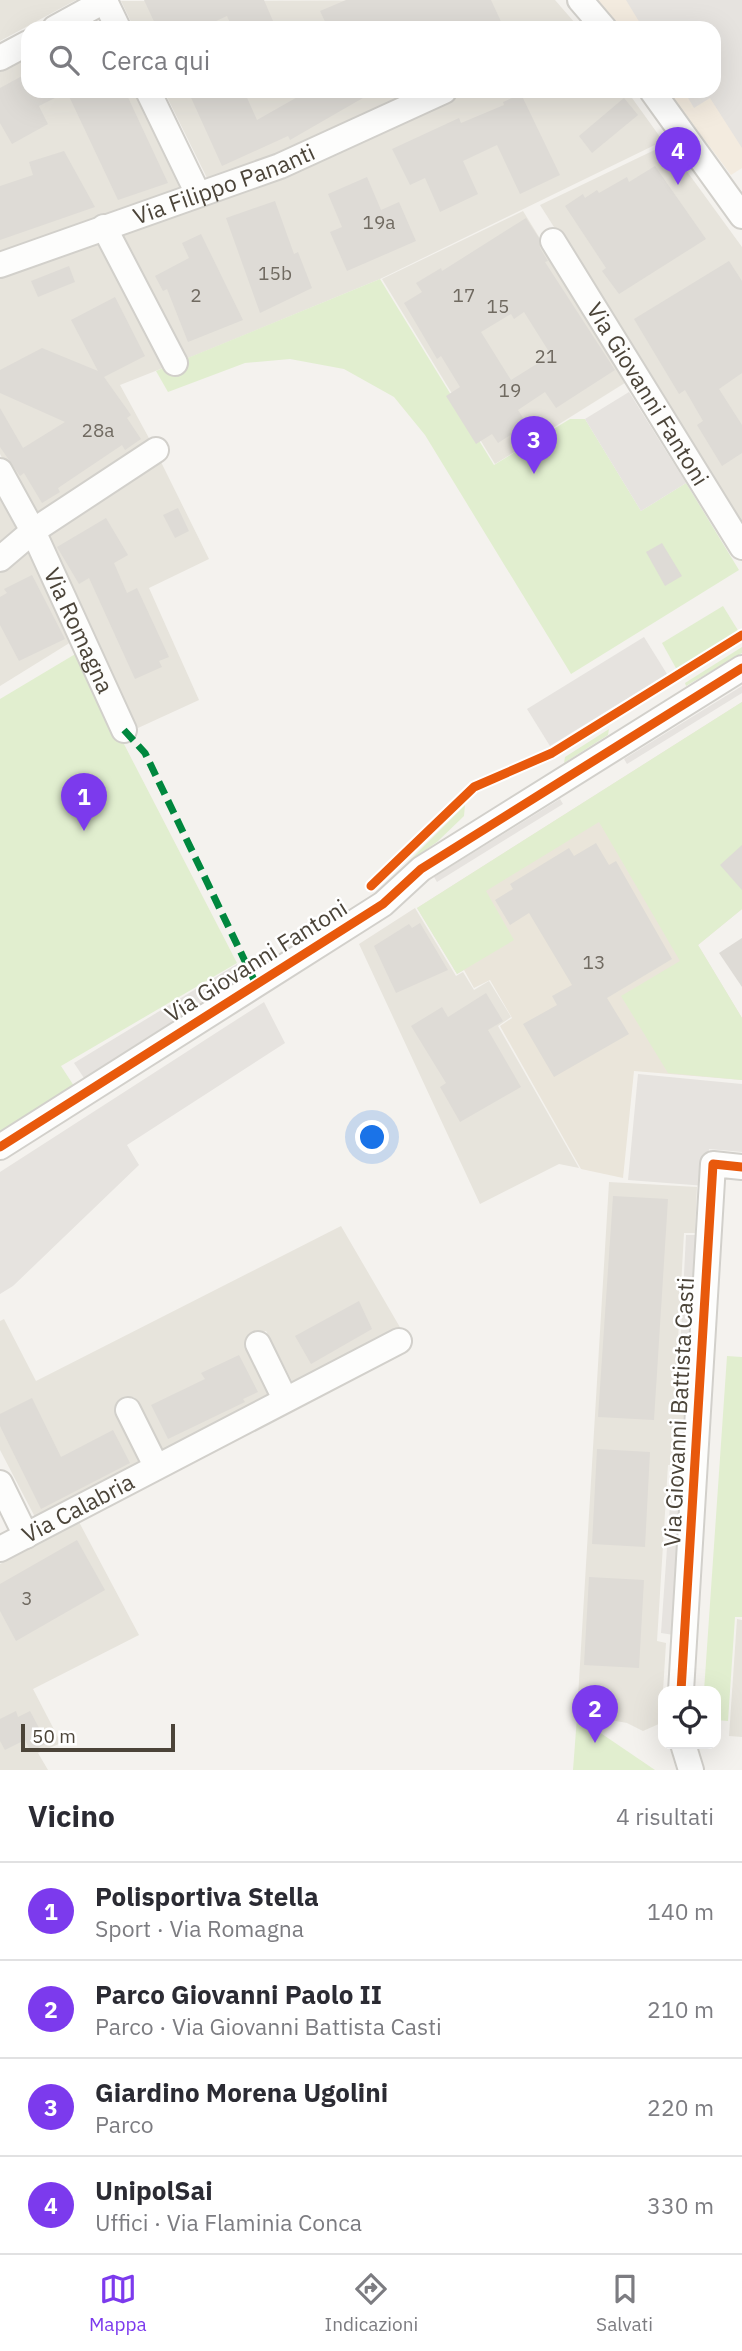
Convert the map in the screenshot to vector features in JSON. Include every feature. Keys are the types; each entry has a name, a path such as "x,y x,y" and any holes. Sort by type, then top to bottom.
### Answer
{"street":[{"path":"580,0 592,21"},
{"path":"68,21 105,1 115,21"},
{"path":"0,58 21,47"},
{"path":"151,98 198,194"},
{"name":"Via Filippo Pananti","path":"0,265 280,166 429,98"},
{"path":"657,98 742,216"},
{"path":"104,227 175,363"},
{"name":"Via Giovanni Fantoni","path":"553,241 742,547"},
{"path":"0,558 33,531 156,450"},
{"name":"Via Romagna","path":"0,471 33,531 124,730"},
{"name":"Via Giovanni Fantoni","path":"0,1147 383,904 421,869 742,668"},
{"name":"Via Giovanni Battista Casti","path":"681,1686 713,1164 742,1167"},
{"name":"Via Calabria","path":"0,1549 399,1341"},
{"path":"258,1345 285,1399"},
{"name":"Via Calabria","path":"128,1410 156,1466"},
{"path":"0,1483 26,1536"},
{"path":"686,1749 696,1769"}],"shaded area":[{"path":"0,0 76,0 37,21 21,21 21,30 0,41"},
{"path":"555,0 573,21 131,21 121,1"},
{"path":"598,0 742,0 742,168 731,175 673,98 721,98 721,21 614,21"},
{"path":"626,0 742,0 742,148 710,98 721,98 721,21 639,21"},
{"path":"21,58 21,98 139,98 183,192 0,254 0,69"},
{"path":"167,98 408,98 281,155 208,180"},
{"path":"456,98 632,98 663,141 380,279 186,359 119,235 287,177"},
{"path":"688,98 710,98 694,108"},
{"path":"667,144 742,247 742,523 540,205"},
{"path":"523,211 628,381 495,464 382,279"},
{"path":"98,241 163,368 120,385 150,440 33,518 0,454 0,275"},
{"path":"629,392 686,483 641,511 585,419"},
{"path":"160,460 209,559 149,588 199,700 138,728 45,531"},
{"path":"0,492 21,531 0,549"},
{"path":"31,546 71,642 0,686 0,573"},
{"path":"644,637 667,674 550,746 527,709"},
{"path":"742,686 742,693 627,764 624,759"},
{"path":"742,702 742,909 698,945 742,1018 742,1080 634,1071 623,1178 581,1169 500,1026 512,1018 490,980 474,988 464,970 457,974 417,908"},
{"path":"560,799 563,804 437,882 434,877"},
{"path":"415,908 456,976 463,972 474,990 489,981 511,1017 498,1026 579,1168 559,1164 480,1204 359,944"},
{"path":"237,964 245,977 84,1078 74,1063"},
{"path":"264,1002 285,1043 127,1145 139,1165 13,1286 0,1294 0,1172"},
{"path":"638,1074 742,1084 742,1152 709,1149 706,1186 628,1180"},
{"path":"609,1182 697,1187 695,1233 684,1233 675,1394 685,1395 681,1465 668,1465 657,1641 666,1643 663,1686 658,1686 658,1724 643,1731 627,1723 577,1714"},
{"path":"341,1226 401,1329 293,1383 266,1331 244,1342 270,1396 162,1452 134,1397 114,1408 142,1464 36,1519 0,1450 0,1321 4,1319 36,1381"},
{"path":"686,1235 698,1235 691,1372 679,1372"},
{"path":"672,1477 683,1478 674,1635 661,1633"},
{"path":"79,1522 139,1635 33,1689 61,1743 38,1753 48,1770 0,1770 0,1564"},
{"path":"737,1619 742,1620 742,1737 729,1736"}],"green space":[{"path":"380,279 494,465 570,419 585,419 641,511 686,483 739,570 571,674 425,435 394,397 344,369 290,359 245,363 168,392 156,371"},
{"path":"723,606 739,632 677,670 662,643"},
{"path":"742,647 742,653 686,686 685,683"},
{"path":"77,653 237,963 61,1066 74,1086 0,1134 0,699"},
{"path":"742,702 742,909 698,945 742,1018 742,1080 668,1073 621,996 680,961 599,822 486,891 514,940 457,974 417,908"},
{"path":"609,729 608,735 564,763 565,757"},
{"path":"465,805 464,816 437,842 407,863"},
{"path":"727,1356 742,1357 742,1617 735,1617 728,1721 721,1720 721,1686 704,1686"},
{"path":"577,1717 655,1770 573,1770"}],"building":[{"path":"144,0 264,0 273,21 229,21 227,16 216,21 154,21"},
{"path":"346,0 491,0 501,21 325,21 320,11"},
{"path":"21,77 21,98 55,98 39,106 48,124 12,144 0,123 0,88"},
{"path":"70,98 128,98 168,183 118,200"},
{"path":"191,98 247,98 257,120 296,98 363,98 290,140 288,136 222,166"},
{"path":"512,98 523,98 560,175 520,194 497,145 463,161 478,194 440,212 425,178 410,185 392,149 459,118 461,123 504,105 503,102"},
{"path":"624,98 638,115 592,153 579,136"},
{"path":"64,151 95,207 0,240 0,186 33,175 29,162"},
{"path":"655,166 706,239 619,294 602,271 606,268 565,206 583,194 585,198 597,190 599,193 627,177 629,182"},
{"path":"367,177 381,210 399,202 416,241 347,271 330,232 342,227 328,194"},
{"path":"275,201 294,254 298,252 312,288 260,313 226,218"},
{"path":"526,218 539,238 540,248 548,261 545,262 615,370 556,408 545,392 518,410 527,424 498,443 492,434 476,444 446,396 460,387 441,356 437,359 404,303 422,292 416,283 441,268 442,271","holes":["524,312 551,355 511,380 481,332 511,314 514,319"]},
{"path":"201,234 243,320 188,342 167,289 163,291 155,276 189,258 182,243"},
{"path":"729,261 742,281 742,373 719,389 742,425 742,453 722,466 697,425 703,421 685,390 679,394 634,319"},
{"path":"69,266 75,282 38,297 31,281"},
{"path":"115,297 145,356 104,377 131,415 127,418 141,439 125,450 122,445 58,488 60,492 42,503 24,473 20,476 0,447 0,408 23,448 65,422 0,393 0,370 42,348 98,371 71,320"},
{"path":"178,508 189,531 175,538 163,515"},
{"path":"106,518 128,555 114,563 127,593 137,588 169,657 159,661 162,667 135,679 89,578 79,584 57,547"},
{"path":"662,543 682,576 665,586 646,552"},
{"path":"32,575 65,639 19,661 0,625 0,597 7,593 4,589"},
{"path":"596,843 609,865 616,861 672,959 607,998 629,1034 554,1077 523,1024 557,1005 552,996 572,985 529,913 510,925 495,900 513,889 510,884 569,848 574,856"},
{"path":"742,845 742,890 720,865"},
{"path":"420,923 448,970 396,993 374,946 409,924 412,928"},
{"path":"742,938 742,987 719,953"},
{"path":"486,993 503,1021 488,1030 521,1087 460,1122 440,1087 446,1083 411,1026 442,1007 448,1017"},
{"path":"613,1196 668,1199 654,1420 598,1417"},
{"path":"359,1301 372,1329 311,1364 295,1336"},
{"path":"239,1355 258,1392 243,1399 245,1402 168,1439 151,1405 205,1379 201,1373"},
{"path":"32,1398 61,1457 113,1430 130,1463 41,1509 0,1426 0,1414"},
{"path":"597,1449 650,1452 645,1547 592,1544"},
{"path":"77,1540 105,1590 16,1641 0,1611 0,1584"},
{"path":"589,1577 644,1580 639,1668 584,1665"},
{"path":"16,1711 18,1717 30,1711 47,1743 31,1752 25,1740 5,1750 0,1741 0,1719"}],"marked path":[{"path":"124,730 145,753 256,984"}],"cycle path":[{"path":"371,886 474,787 552,753 742,635"},
{"path":"0,1147 383,904 421,869 742,668"},
{"path":"681,1686 713,1164 742,1167"}],"place":[{"name":"UnipolSai","path":"678,185"},
{"name":"Giardino Morena Ugolini","path":"534,474"},
{"name":"Polisportiva Stella","path":"84,831"},
{"name":"Parco Giovanni Paolo II","path":"595,1743"}]}
